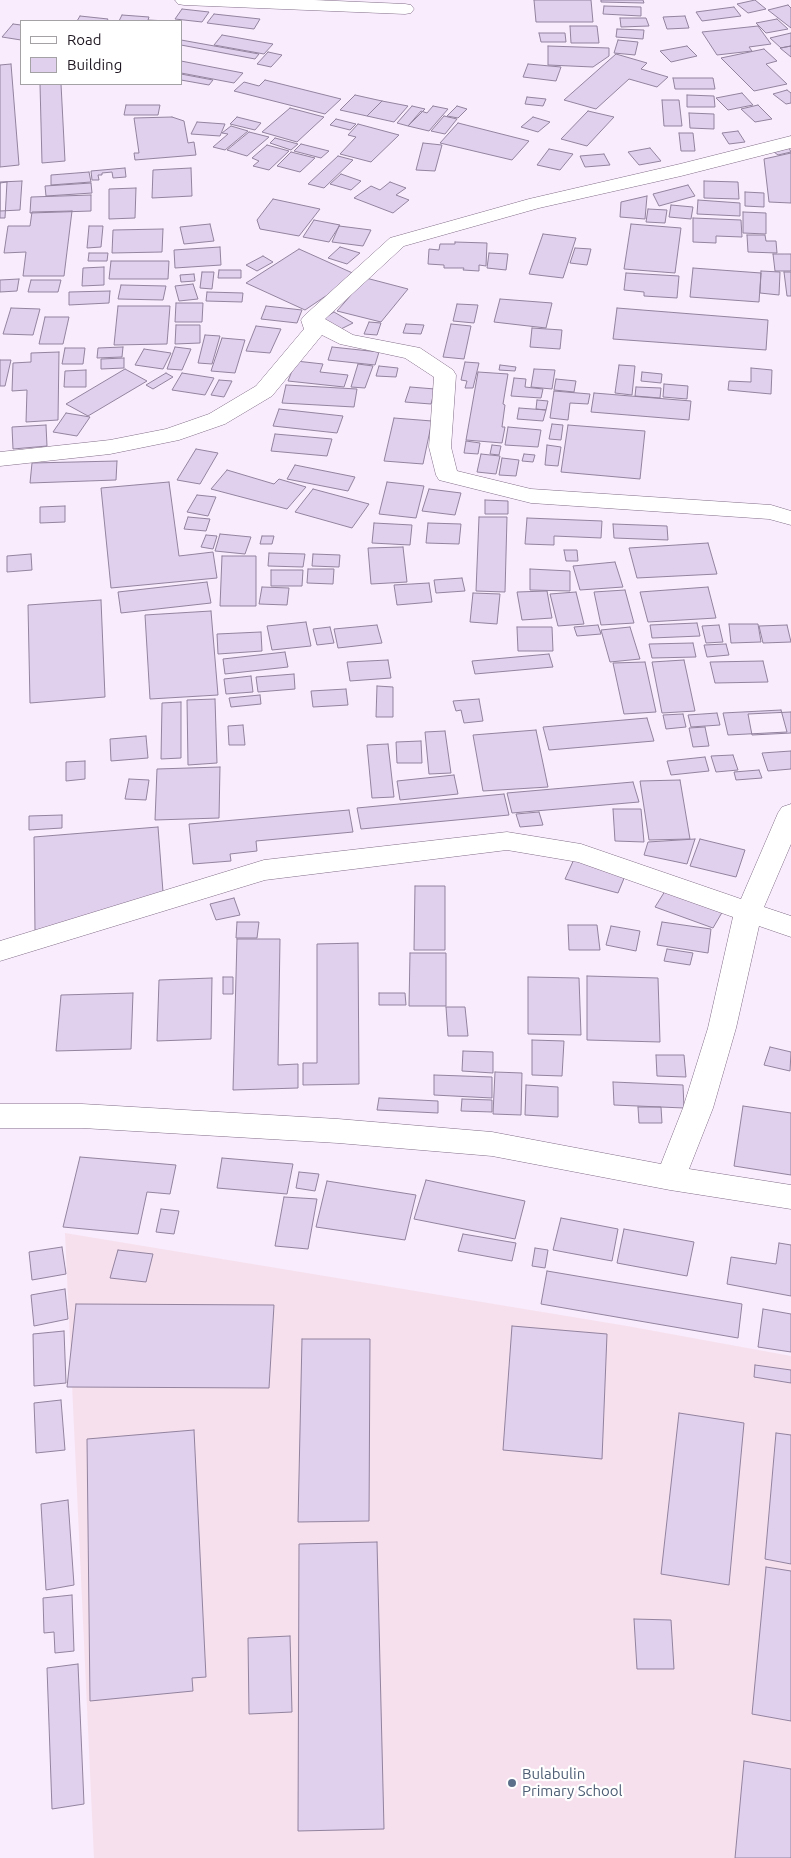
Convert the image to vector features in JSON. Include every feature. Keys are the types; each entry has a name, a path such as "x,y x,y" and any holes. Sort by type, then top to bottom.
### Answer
{"street":[{"path":"184,0 405,9"},
{"path":"311,320 397,242 536,203 681,170 791,142"},
{"path":"0,459 110,447 154,439 217,419 264,391 315,330 311,320"},
{"path":"311,320 347,340 412,354 445,375 440,447 447,475 531,496 771,512 791,518"},
{"path":"670,1178 698,1108 722,1028 748,913 791,813"},
{"path":"0,951 264,870 507,841 581,853 791,927"},
{"path":"0,1116 82,1116 338,1131 492,1144 670,1178 791,1198"}],"shaded area":[{"path":"65,1233 627,1326 791,1356 791,1858 94,1858"}],"building":[{"path":"534,0 591,0 593,22 536,22"},
{"path":"601,0 643,0 644,3 601,2"},
{"path":"755,0 766,9 748,13 737,4"},
{"path":"788,5 791,8 791,28 768,10"},
{"path":"604,6 641,7 641,16 603,14"},
{"path":"734,7 741,16 702,21 696,12"},
{"path":"182,9 209,12 202,22 175,19"},
{"path":"214,14 260,19 254,29 207,23"},
{"path":"122,15 149,17 148,20 120,20"},
{"path":"80,16 108,19 108,20 78,20"},
{"path":"685,16 689,28 667,29 663,17"},
{"path":"620,18 646,18 649,26 621,27"},
{"path":"777,19 788,29 766,33 756,23"},
{"path":"13,24 20,25 20,40 2,37"},
{"path":"570,26 597,26 599,43 571,43"},
{"path":"758,26 771,44 749,47 752,51 717,55 702,32"},
{"path":"617,29 644,30 643,39 616,37"},
{"path":"539,33 565,33 566,42 541,42"},
{"path":"791,33 791,46 781,48 770,38"},
{"path":"222,35 273,44 264,54 214,45"},
{"path":"182,40 259,54 255,59 182,45"},
{"path":"618,40 638,42 635,55 614,53"},
{"path":"548,46 609,48 609,56 593,67 548,65"},
{"path":"687,46 697,56 671,62 660,51"},
{"path":"791,46 791,57 780,48"},
{"path":"764,49 777,61 766,64 787,84 754,91 721,58"},
{"path":"268,52 282,55 271,67 257,64"},
{"path":"616,54 647,63 641,69 668,77 657,87 629,79 596,109 564,100"},
{"path":"182,61 243,73 234,83 182,73"},
{"path":"11,64 19,165 0,167 0,65"},
{"path":"528,64 561,67 556,81 523,77"},
{"path":"182,74 213,80 209,85 182,80"},
{"path":"673,78 713,78 715,89 675,89"},
{"path":"265,80 341,99 325,114 234,91 244,82 259,86"},
{"path":"40,85 61,85 65,161 42,163"},
{"path":"787,90 791,93 791,103 786,104 773,94"},
{"path":"742,93 753,105 728,110 716,98"},
{"path":"355,95 382,101 367,116 340,110"},
{"path":"687,95 714,96 715,107 687,107"},
{"path":"527,97 546,99 543,106 525,104"},
{"path":"662,100 679,100 682,126 664,126"},
{"path":"382,101 408,106 394,122 367,116"},
{"path":"126,105 160,105 158,115 124,115"},
{"path":"758,105 772,119 755,122 741,109"},
{"path":"412,106 425,109 408,126 397,123"},
{"path":"433,106 448,109 429,131 408,126 421,111 427,113"},
{"path":"457,106 467,109 458,118 447,116"},
{"path":"290,108 324,117 297,142 262,132"},
{"path":"588,111 614,117 587,146 561,139"},
{"path":"689,113 714,114 714,129 690,128"},
{"path":"444,116 457,119 445,134 431,131"},
{"path":"172,117 184,121 188,143 194,142 196,155 135,160 134,153 139,153 134,118"},
{"path":"237,117 261,123 255,130 230,124"},
{"path":"533,117 550,122 538,132 521,127"},
{"path":"336,119 356,124 350,130 330,125"},
{"path":"197,122 225,124 220,136 191,134"},
{"path":"458,123 529,141 512,160 440,143"},
{"path":"358,124 399,135 371,162 340,154 356,137 348,135"},
{"path":"231,126 248,131 225,150 213,147 228,134 222,133"},
{"path":"738,131 745,142 729,144 722,133"},
{"path":"249,132 269,137 247,156 227,150"},
{"path":"679,133 693,133 695,151 681,151"},
{"path":"275,138 298,144 291,150 270,143"},
{"path":"423,143 442,145 435,171 416,170"},
{"path":"301,144 329,151 321,158 294,151"},
{"path":"267,145 289,151 269,170 253,166 259,161 252,158"},
{"path":"650,148 661,161 639,165 628,152"},
{"path":"789,148 791,152 778,155 774,152"},
{"path":"549,149 573,154 560,170 537,165"},
{"path":"291,152 315,158 300,172 277,166"},
{"path":"791,153 791,203 769,202 764,159"},
{"path":"604,154 610,165 585,167 580,156"},
{"path":"338,156 353,160 324,188 308,184"},
{"path":"125,168 126,177 113,178 112,172 102,173 102,175 98,175 99,180 92,180 91,171"},
{"path":"191,168 192,196 152,198 153,170"},
{"path":"89,172 91,182 51,185 51,175"},
{"path":"341,174 361,181 351,190 330,184"},
{"path":"22,181 20,210 0,211 0,182"},
{"path":"704,181 738,182 739,199 704,198"},
{"path":"7,182 5,218 0,218 0,183"},
{"path":"390,182 406,188 396,195 409,200 393,213 354,198 371,186 380,190"},
{"path":"91,183 92,193 46,196 45,186"},
{"path":"688,185 695,196 659,206 653,194"},
{"path":"136,188 135,218 109,219 109,189"},
{"path":"745,192 764,193 764,207 745,206"},
{"path":"91,195 91,211 30,213 31,197"},
{"path":"647,196 645,219 620,217 621,202"},
{"path":"273,199 320,209 299,236 260,229 257,220"},
{"path":"698,200 740,203 740,216 697,214"},
{"path":"671,205 693,207 691,219 669,217"},
{"path":"648,209 667,210 665,223 646,222"},
{"path":"72,211 64,276 23,276 26,252 4,253 8,226 30,226 32,212"},
{"path":"743,212 766,213 766,234 743,233"},
{"path":"693,218 741,220 742,237 716,236 716,243 693,242"},
{"path":"314,220 340,225 329,242 303,237"},
{"path":"210,224 214,241 184,244 180,227"},
{"path":"631,224 681,228 675,273 624,269"},
{"path":"89,226 103,226 101,247 87,248"},
{"path":"339,226 371,230 363,246 332,242"},
{"path":"163,229 162,252 112,253 113,230"},
{"path":"543,234 576,238 563,278 529,274"},
{"path":"747,235 765,235 766,241 776,241 777,253 748,252"},
{"path":"455,242 487,243 486,266 479,265 479,271 463,270 464,268 444,268 444,265 428,264 429,249 439,250 440,244 455,244"},
{"path":"220,247 221,265 175,268 174,250"},
{"path":"340,247 360,253 347,264 328,258"},
{"path":"575,248 591,249 587,265 570,263"},
{"path":"299,249 357,275 305,310 246,283"},
{"path":"89,253 108,253 107,261 88,261"},
{"path":"489,253 508,254 506,270 487,268"},
{"path":"773,254 791,254 791,271 775,271"},
{"path":"263,256 273,262 257,271 246,265"},
{"path":"111,261 169,261 168,279 109,279"},
{"path":"104,267 104,285 82,286 83,268"},
{"path":"693,268 761,273 759,302 690,297"},
{"path":"219,270 241,270 241,278 218,278"},
{"path":"761,271 780,272 779,295 760,293"},
{"path":"202,272 214,272 212,289 200,288"},
{"path":"784,272 791,272 791,296 787,296"},
{"path":"626,273 679,276 677,298 644,296 644,292 624,290"},
{"path":"194,274 195,281 181,282 180,275"},
{"path":"366,278 408,289 381,322 337,311"},
{"path":"19,279 17,291 0,292 0,280"},
{"path":"31,280 61,280 58,292 28,292"},
{"path":"193,284 198,299 179,301 175,286"},
{"path":"121,285 166,286 163,300 118,299"},
{"path":"110,291 109,303 69,305 69,292"},
{"path":"207,292 243,293 242,302 206,301"},
{"path":"500,299 552,303 546,328 494,322"},
{"path":"176,303 203,303 202,322 175,322"},
{"path":"457,304 478,305 474,323 453,321"},
{"path":"118,306 170,306 167,344 114,345"},
{"path":"266,306 302,310 297,323 261,319"},
{"path":"11,308 40,309 33,335 3,334"},
{"path":"617,308 768,320 766,350 613,339"},
{"path":"334,312 353,323 339,330 321,320"},
{"path":"45,317 69,317 63,344 39,344"},
{"path":"369,322 381,323 377,335 364,334"},
{"path":"406,324 424,325 421,334 403,333"},
{"path":"451,324 471,326 464,359 443,357"},
{"path":"176,325 200,325 200,343 175,344"},
{"path":"256,326 281,329 270,353 246,351"},
{"path":"532,328 562,330 560,349 530,347"},
{"path":"205,335 220,336 212,364 198,363"},
{"path":"222,338 245,340 235,373 211,371"},
{"path":"123,347 122,357 97,358 98,348"},
{"path":"175,347 191,349 182,370 167,369"},
{"path":"332,347 379,352 375,365 328,360"},
{"path":"65,348 85,348 83,364 62,364"},
{"path":"144,349 171,353 163,369 135,365"},
{"path":"59,352 58,420 26,422 27,390 12,391 13,363 31,362 31,353"},
{"path":"124,358 124,368 101,369 101,359"},
{"path":"0,360 11,360 5,386 0,386"},
{"path":"296,361 323,364 320,372 348,375 344,387 288,381"},
{"path":"465,362 479,363 473,388 465,388 467,381 461,380"},
{"path":"358,364 373,366 365,388 351,387"},
{"path":"500,365 516,367 515,371 499,370"},
{"path":"619,365 635,366 632,395 615,393"},
{"path":"379,366 398,368 396,377 376,376"},
{"path":"751,368 772,370 771,394 728,390 729,381 751,382"},
{"path":"125,369 147,381 88,416 66,404"},
{"path":"534,369 555,370 552,389 531,387"},
{"path":"86,370 86,387 64,387 65,371"},
{"path":"478,372 508,374 503,404 505,405 502,427 505,427 502,443 466,440"},
{"path":"642,372 662,374 661,383 641,381"},
{"path":"166,373 173,377 153,389 146,385"},
{"path":"182,373 214,378 205,395 172,390"},
{"path":"514,378 526,379 525,387 543,389 541,398 511,396"},
{"path":"556,379 576,381 574,392 554,390"},
{"path":"219,380 232,381 224,397 211,395"},
{"path":"664,384 688,386 687,399 663,397"},
{"path":"286,385 357,389 354,407 282,403"},
{"path":"410,387 435,389 431,404 405,402"},
{"path":"636,387 661,388 660,398 635,396"},
{"path":"554,391 590,394 588,404 570,403 568,420 550,418"},
{"path":"594,393 691,401 689,420 591,412"},
{"path":"537,400 548,401 546,410 536,409"},
{"path":"519,408 546,410 543,421 517,419"},
{"path":"279,409 343,416 337,433 273,426"},
{"path":"66,413 90,417 77,436 53,432"},
{"path":"394,418 432,421 423,464 384,461"},
{"path":"552,424 563,425 561,440 549,439"},
{"path":"46,425 47,446 13,449 12,427"},
{"path":"568,425 645,431 640,479 561,472"},
{"path":"508,427 541,430 538,447 505,445"},
{"path":"275,434 332,439 327,456 271,451"},
{"path":"466,441 480,443 478,454 464,453"},
{"path":"492,445 501,446 499,455 490,454"},
{"path":"547,445 561,447 558,466 545,465"},
{"path":"196,449 218,453 200,484 177,480"},
{"path":"481,454 500,456 496,474 477,472"},
{"path":"524,454 535,455 533,462 522,461"},
{"path":"502,458 519,460 516,476 499,475"},
{"path":"117,461 116,480 30,483 32,463"},
{"path":"295,465 355,477 348,491 287,479"},
{"path":"227,470 274,484 279,479 306,487 287,509 211,489"},
{"path":"169,482 179,556 213,552 217,578 111,588 101,488"},
{"path":"387,482 424,486 416,518 379,514"},
{"path":"313,489 369,504 352,528 295,512"},
{"path":"429,489 461,493 455,515 422,511"},
{"path":"197,495 216,497 208,516 187,512"},
{"path":"485,500 508,501 508,514 485,514"},
{"path":"65,506 65,522 40,523 40,507"},
{"path":"188,517 210,519 206,531 184,529"},
{"path":"479,517 507,517 505,592 476,591"},
{"path":"527,518 602,521 601,538 554,536 554,545 525,544"},
{"path":"374,523 412,525 410,545 372,543"},
{"path":"428,523 461,524 459,544 426,543"},
{"path":"613,524 667,526 668,540 614,538"},
{"path":"220,534 251,537 245,554 215,551"},
{"path":"206,535 217,536 213,549 201,547"},
{"path":"262,536 274,536 272,544 260,544"},
{"path":"708,543 717,574 637,578 629,548"},
{"path":"403,547 407,582 371,584 368,548"},
{"path":"564,550 577,550 578,561 566,561"},
{"path":"269,553 305,554 303,567 268,566"},
{"path":"31,554 32,570 7,572 7,556"},
{"path":"313,554 340,555 339,567 312,566"},
{"path":"222,556 256,556 256,606 220,606"},
{"path":"615,562 623,587 580,590 573,566"},
{"path":"308,569 334,569 333,584 307,583"},
{"path":"530,569 570,571 570,591 530,590"},
{"path":"271,570 303,570 302,586 271,586"},
{"path":"462,578 465,591 436,593 434,580"},
{"path":"207,582 211,603 121,613 118,592"},
{"path":"429,583 432,602 397,605 394,585"},
{"path":"262,587 289,588 287,605 259,604"},
{"path":"708,587 716,618 648,622 640,592"},
{"path":"625,590 634,623 601,625 594,592"},
{"path":"547,591 552,618 522,620 517,592"},
{"path":"576,592 584,624 558,626 550,594"},
{"path":"473,593 500,594 497,624 470,622"},
{"path":"101,600 105,697 30,703 28,605"},
{"path":"211,611 218,695 150,699 145,615"},
{"path":"306,622 311,646 272,650 267,626"},
{"path":"697,623 700,636 652,638 650,625"},
{"path":"729,624 758,624 761,642 731,643"},
{"path":"377,625 382,643 338,648 334,629"},
{"path":"598,625 601,634 577,636 574,627"},
{"path":"719,625 723,642 706,643 702,626"},
{"path":"787,625 791,642 763,643 759,626"},
{"path":"330,627 334,643 317,645 313,629"},
{"path":"517,627 552,627 553,651 518,651"},
{"path":"630,627 640,659 610,662 601,630"},
{"path":"261,632 262,651 218,654 217,634"},
{"path":"693,643 696,657 652,658 649,644"},
{"path":"726,644 729,655 707,657 704,645"},
{"path":"285,652 288,667 225,674 223,659"},
{"path":"549,654 553,667 475,674 472,661"},
{"path":"388,660 391,678 350,681 347,662"},
{"path":"684,660 695,711 662,713 652,662"},
{"path":"763,661 768,682 715,683 710,662"},
{"path":"645,662 656,712 624,714 613,663"},
{"path":"294,674 295,689 258,692 256,677"},
{"path":"251,676 253,692 226,694 224,679"},
{"path":"377,686 393,687 393,717 376,717"},
{"path":"346,689 348,705 313,707 311,691"},
{"path":"260,695 261,704 231,707 229,698"},
{"path":"215,699 217,763 188,765 187,700"},
{"path":"479,699 483,721 464,723 461,710 456,711 453,701"},
{"path":"181,702 181,758 161,759 162,703"},
{"path":"781,710 787,732 728,735 723,713"},
{"path":"791,712 791,733 752,735 748,714"},
{"path":"717,713 720,725 691,727 688,715"},
{"path":"683,714 686,727 666,729 663,715"},
{"path":"647,718 654,741 549,750 543,727"},
{"path":"243,725 245,745 229,745 228,726"},
{"path":"705,727 709,746 693,747 689,728"},
{"path":"536,730 548,787 483,791 473,735"},
{"path":"445,731 451,773 429,774 425,732"},
{"path":"146,736 148,758 111,761 110,739"},
{"path":"421,741 422,763 397,763 396,742"},
{"path":"388,744 394,797 372,798 367,745"},
{"path":"791,751 791,769 768,771 762,753"},
{"path":"733,755 738,770 716,772 711,756"},
{"path":"705,757 709,771 671,775 667,761"},
{"path":"85,761 85,779 66,781 66,762"},
{"path":"220,767 219,818 155,820 157,769"},
{"path":"759,770 762,778 736,780 734,772"},
{"path":"454,775 458,794 400,800 397,781"},
{"path":"129,779 149,780 146,800 125,799"},
{"path":"680,780 690,839 649,840 640,781"},
{"path":"633,782 639,802 512,813 507,793"},
{"path":"504,794 509,815 361,829 357,808"},
{"path":"613,809 641,809 644,842 615,841"},
{"path":"349,810 353,832 256,841 257,851 230,854 231,861 193,864 189,824"},
{"path":"539,812 543,825 520,827 516,814"},
{"path":"62,815 62,828 29,830 29,816"},
{"path":"158,827 163,892 35,932 34,837"},
{"path":"695,839 687,864 644,855 648,842"},
{"path":"700,839 745,850 736,877 690,866"},
{"path":"575,857 627,871 618,893 565,879"},
{"path":"415,886 445,886 445,950 414,950"},
{"path":"667,888 724,909 713,928 655,907"},
{"path":"234,898 240,915 216,920 210,904"},
{"path":"237,922 259,922 257,938 236,938"},
{"path":"662,922 711,929 708,953 657,945"},
{"path":"568,925 597,925 600,950 569,950"},
{"path":"611,926 640,931 636,951 606,945"},
{"path":"237,939 280,939 278,1065 298,1064 298,1088 233,1090"},
{"path":"358,943 359,1084 303,1085 303,1063 317,1063 317,944"},
{"path":"667,949 693,953 690,965 664,961"},
{"path":"410,953 446,953 446,1006 409,1006"},
{"path":"587,976 658,978 660,1042 587,1040"},
{"path":"223,977 233,977 233,994 223,994"},
{"path":"528,977 579,978 581,1035 528,1034"},
{"path":"212,978 211,1039 157,1041 159,980"},
{"path":"133,993 131,1049 56,1051 61,995"},
{"path":"379,993 405,993 406,1005 379,1005"},
{"path":"446,1007 465,1007 468,1036 448,1036"},
{"path":"532,1040 564,1041 562,1076 532,1075"},
{"path":"770,1047 791,1052 790,1071 764,1065"},
{"path":"463,1051 493,1052 493,1073 462,1071"},
{"path":"656,1055 684,1055 686,1077 657,1076"},
{"path":"495,1072 522,1073 521,1115 493,1114"},
{"path":"434,1075 492,1077 492,1098 434,1095"},
{"path":"613,1082 683,1085 684,1108 614,1105"},
{"path":"526,1085 558,1087 558,1117 525,1115"},
{"path":"379,1098 438,1101 438,1113 377,1110"},
{"path":"462,1099 492,1100 492,1112 461,1111"},
{"path":"743,1106 791,1113 791,1175 734,1166"},
{"path":"638,1107 661,1107 662,1123 639,1123"},
{"path":"80,1157 176,1165 170,1194 147,1192 138,1234 63,1227"},
{"path":"222,1158 293,1164 287,1194 217,1188"},
{"path":"299,1172 319,1174 315,1191 296,1188"},
{"path":"426,1180 525,1201 515,1239 414,1219"},
{"path":"327,1181 416,1195 405,1240 316,1227"},
{"path":"284,1197 317,1199 308,1249 275,1246"},
{"path":"161,1209 179,1211 174,1234 156,1232"},
{"path":"561,1218 618,1229 612,1261 553,1250"},
{"path":"624,1229 694,1242 687,1276 617,1263"},
{"path":"463,1234 516,1243 512,1261 458,1251"},
{"path":"779,1243 791,1245 791,1296 727,1284 731,1257 776,1264"},
{"path":"62,1247 66,1274 32,1280 29,1252"},
{"path":"535,1248 548,1250 545,1268 532,1266"},
{"path":"118,1250 153,1254 146,1282 110,1278"},
{"path":"547,1271 742,1304 738,1338 541,1304"},
{"path":"65,1289 68,1319 34,1326 31,1295"},
{"path":"76,1304 274,1305 269,1388 67,1387"},
{"path":"763,1309 791,1314 791,1352 758,1347"},
{"path":"512,1326 607,1334 602,1459 503,1450"},
{"path":"64,1331 66,1383 34,1386 33,1334"},
{"path":"302,1339 370,1339 369,1521 298,1522"},
{"path":"755,1365 791,1370 791,1383 754,1377"},
{"path":"61,1400 65,1450 36,1453 34,1403"},
{"path":"679,1413 744,1423 729,1585 661,1574"},
{"path":"194,1430 206,1677 192,1678 193,1691 90,1701 87,1439"},
{"path":"776,1433 791,1435 791,1564 765,1559"},
{"path":"68,1500 74,1585 46,1590 41,1504"},
{"path":"377,1542 384,1829 298,1831 299,1544"},
{"path":"766,1567 791,1571 791,1721 752,1714"},
{"path":"72,1595 74,1651 55,1653 54,1632 44,1633 43,1598"},
{"path":"634,1619 671,1620 674,1669 637,1669"},
{"path":"290,1636 292,1712 249,1714 248,1638"},
{"path":"78,1664 84,1804 52,1809 47,1668"},
{"path":"744,1761 791,1769 791,1858 735,1858"}],"place":[{"name":"Bulabulin Primary School","path":"512,1783"}]}
